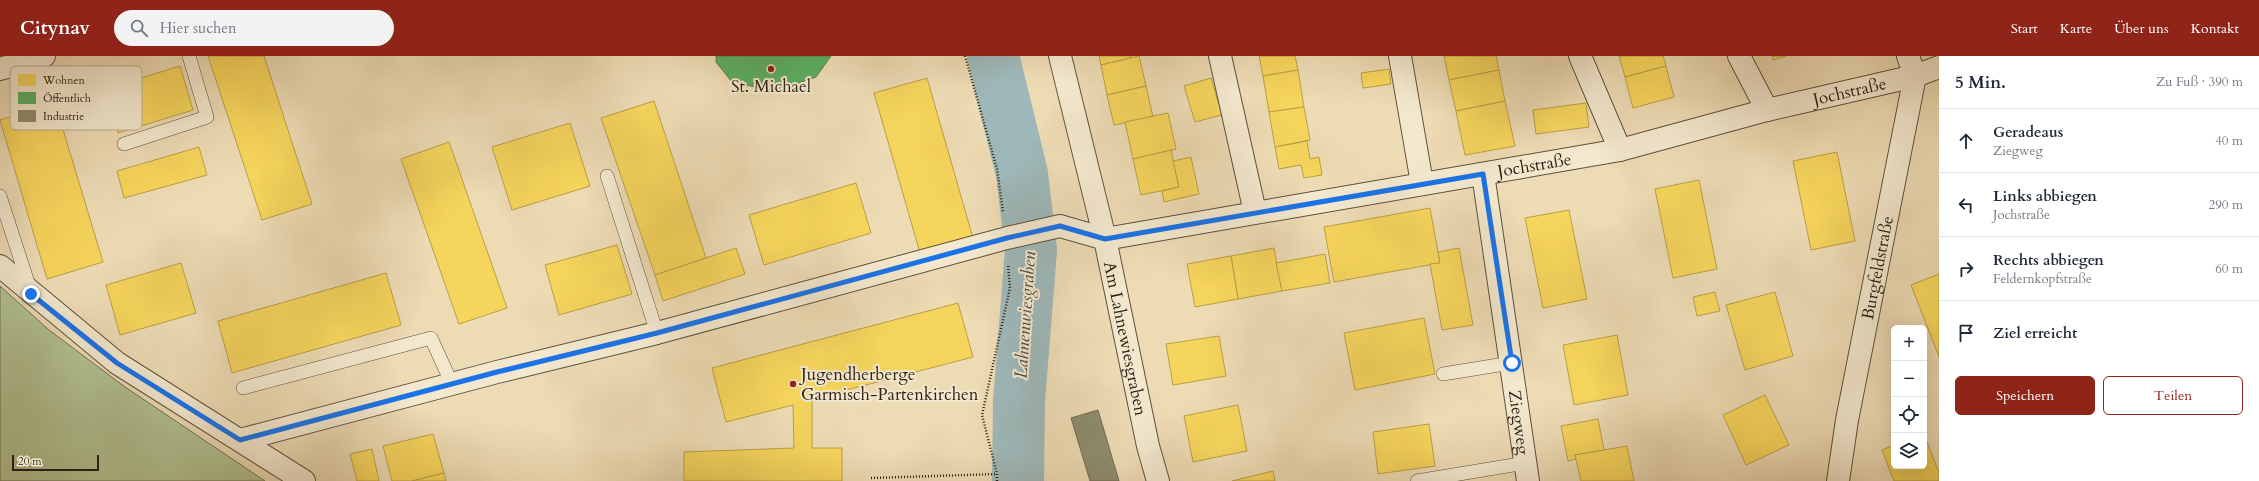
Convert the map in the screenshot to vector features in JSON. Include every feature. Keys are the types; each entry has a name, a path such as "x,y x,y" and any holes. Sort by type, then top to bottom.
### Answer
{"street":[{"path":"10,66 44,56"},
{"name":"Am Lahnewiesgraben","path":"1060,56 1105,239 1148,446 1158,481"},
{"path":"1220,56 1255,212"},
{"path":"1400,56 1422,183"},
{"path":"1580,56 1620,150"},
{"path":"1739,56 1767,110"},
{"path":"1908,56 1915,76"},
{"path":"0,69 10,66"},
{"name":"Jochstraße","path":"240,440 452,384 657,333 1007,238 1060,226 1105,239 1620,150 1767,110 1915,76 1939,67"},
{"name":"Burgfeldstraße","path":"1838,481 1850,404 1915,76"},
{"name":"Ziegweg","path":"1483,174 1527,472"},
{"path":"0,266 31,294 117,363 304,481"}],"lane":[{"path":"124,144 207,116 189,56"},
{"path":"607,176 657,333"},
{"path":"0,196 31,294"},
{"path":"243,388 432,338 452,384"},
{"path":"1443,374 1512,363"},
{"path":"1416,481 1527,472"}],"path":[{"path":"965,56 997,169 1007,238 1010,288 982,415 997,474 997,481"},
{"path":"871,478 997,474"}],"green space":[{"path":"0,286 49,330 125,387 265,481 0,481"}],"building: Wohnen":[{"path":"208,56 264,56 312,204 262,220"},
{"path":"1099,56 1131,56 1131,58 1101,65"},
{"path":"1139,56 1146,86 1107,95 1101,65"},
{"path":"1259,56 1295,56 1298,70 1263,76"},
{"path":"1444,56 1496,56 1499,70 1449,80"},
{"path":"1619,56 1663,56 1666,66 1625,77"},
{"path":"1772,56 1786,56 1773,60"},
{"path":"180,66 193,110 142,126 142,78"},
{"path":"1666,66 1674,97 1633,108 1625,77"},
{"path":"1389,69 1391,84 1363,88 1361,73"},
{"path":"1298,70 1304,107 1269,112 1263,76"},
{"path":"1499,70 1505,101 1456,111 1449,80"},
{"path":"927,78 973,238 920,253 874,93"},
{"path":"1211,78 1222,115 1195,122 1184,86"},
{"path":"1146,86 1153,117 1114,125 1107,95"},
{"path":"654,101 706,258 655,275 601,118"},
{"path":"1505,101 1515,146 1465,155 1456,111"},
{"path":"1586,103 1589,127 1536,134 1533,110"},
{"path":"1304,107 1310,140 1275,147 1269,112"},
{"path":"1168,113 1176,149 1133,159 1125,122"},
{"path":"10,117 10,130 63,130 103,262 47,279 0,120"},
{"path":"570,123 590,186 512,210 492,147"},
{"path":"117,130 128,130 118,133"},
{"path":"1307,141 1310,159 1319,157 1322,175 1304,178 1301,165 1279,169 1275,147"},
{"path":"449,142 507,308 459,324 401,159"},
{"path":"199,147 207,175 124,198 117,171"},
{"path":"1171,150 1179,187 1141,195 1133,159"},
{"path":"1837,152 1855,241 1811,250 1793,161"},
{"path":"1191,157 1199,194 1164,202 1162,191 1179,187 1173,161"},
{"path":"1699,180 1717,269 1673,278 1655,189"},
{"path":"856,183 871,233 764,265 749,215"},
{"path":"1430,208 1440,263 1334,282 1324,227"},
{"path":"1569,210 1587,299 1543,308 1525,218"},
{"path":"617,245 632,294 559,315 545,265"},
{"path":"736,248 745,274 663,301 655,275"},
{"path":"1274,248 1282,291 1238,299 1231,256"},
{"path":"1459,248 1473,325 1442,330 1430,264 1440,263 1438,252"},
{"path":"1325,254 1330,283 1282,291 1276,263"},
{"path":"1231,256 1238,299 1195,307 1187,264"},
{"path":"181,263 196,313 120,335 106,285"},
{"path":"386,273 401,325 232,373 218,321"},
{"path":"1939,274 1939,357 1927,325 1911,285"},
{"path":"1715,292 1720,311 1697,316 1693,297"},
{"path":"1775,292 1793,356 1745,370 1726,305"},
{"name":"Jugendherberge Garmisch-Partenkirchen","path":"958,303 973,357 812,399 812,448 842,448 842,481 684,481 684,452 794,448 793,405 726,422 712,368"},
{"path":"1424,318 1435,374 1355,390 1344,333"},
{"path":"1617,335 1628,395 1574,405 1563,345"},
{"path":"1219,336 1226,376 1173,385 1166,344"},
{"path":"1765,395 1789,445 1746,465 1723,415"},
{"path":"1238,405 1247,451 1193,462 1184,416"},
{"path":"1598,419 1604,450 1575,455 1576,459 1568,461 1561,426"},
{"path":"1429,424 1435,466 1378,474 1373,432"},
{"path":"433,434 444,473 412,481 392,481 383,446"},
{"path":"1927,442 1939,473 1939,481 1894,481 1882,450 1891,446 1891,469 1927,469"},
{"path":"1627,446 1634,481 1581,481 1575,455"},
{"path":"372,449 379,481 357,481 350,454"},
{"path":"1273,471 1275,481 1232,481"},
{"path":"444,473 446,481 412,481"}],"building: Öffentlich":[{"name":"St. Michael","path":"716,56 831,56 816,77 775,91 732,82 716,62"}],"building: Industrie":[{"path":"1098,410 1119,481 1090,481 1071,418"}],"waterway":[{"name":"Lahnenwiesgraben","path":"993,56 1022,174 1031,250 1019,401 1018,481"}],"place":[{"name":"St. Michael","path":"771,69"},
{"name":"Jugendherberge Garmisch-Partenkirchen","path":"793,384"}],"route":[{"path":"31,294 117,363 240,440 497,372 657,333 1007,238 1060,226 1105,239 1422,183 1483,174 1512,363"}]}
